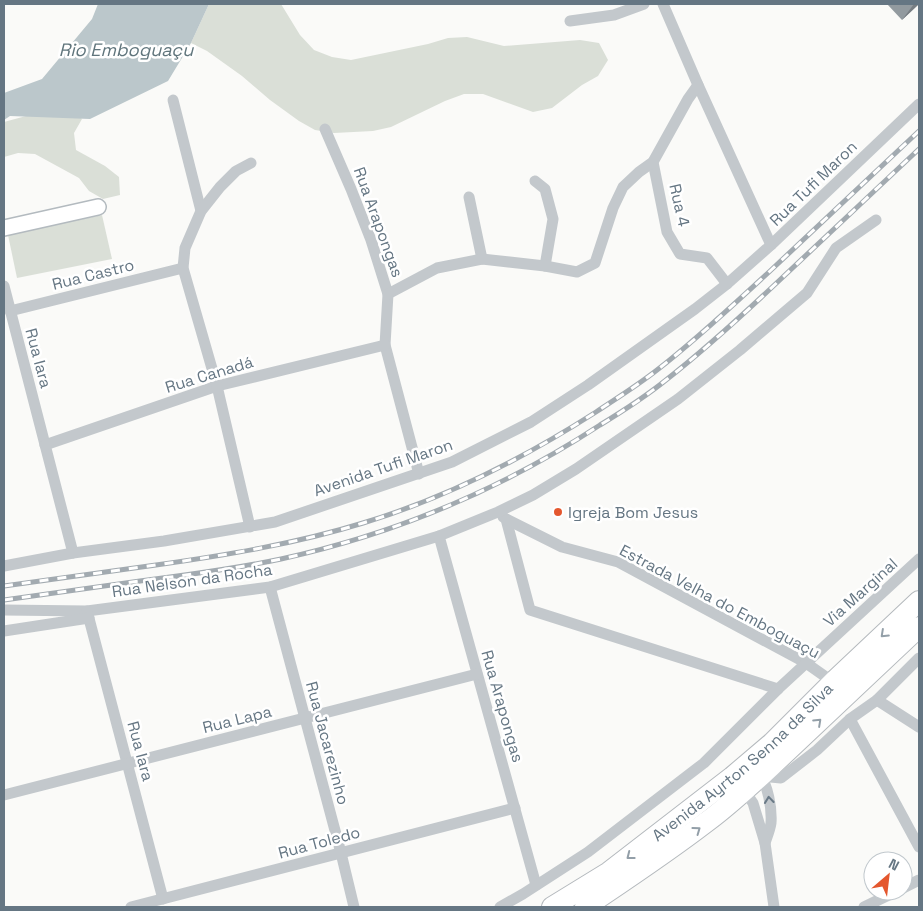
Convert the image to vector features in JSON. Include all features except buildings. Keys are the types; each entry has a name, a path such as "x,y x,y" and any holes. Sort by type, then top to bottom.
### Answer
{"highway":[{"name":"Avenida Ayrton Senna da Silva","path":"756,769 772,743 919,601"},
{"name":"Avenida Ayrton Senna da Silva","path":"552,907 609,872 739,784 919,627"},
{"name":"Avenida Ayrton Senna da Silva","path":"585,907 706,823 739,784"}],"street":[{"path":"570,21 614,14 644,4"},
{"path":"664,4 698,85 771,245"},
{"path":"388,294 437,268 482,259 546,266 577,272 595,263 613,208 623,187 653,162 688,99 698,85"},
{"path":"174,100 200,211"},
{"name":"Rua Tufi Maron","path":"727,284 771,245 919,104"},
{"name":"Rua Arapongas","path":"325,129 371,240 388,294 385,345 419,474"},
{"name":"Rua 4","path":"653,162 667,232 680,254 707,258 727,284"},
{"path":"250,527 217,386 183,268 185,248 200,211 225,182 236,172 251,163"},
{"path":"535,181 545,189 553,219 546,266"},
{"path":"468,197 482,259"},
{"path":"4,228 98,207"},
{"name":"Rua Nelson da Rocha","path":"4,610 88,614 270,587 502,515 576,469 678,399 740,350 807,293 836,248 876,220"},
{"name":"Rua Castro","path":"10,311 183,268"},
{"name":"Avenida Tufi Maron","path":"4,566 73,553 164,541 275,522 452,462 531,422 596,380 727,284"},
{"name":"Rua Iara","path":"4,286 73,553"},
{"name":"Rua Canadá","path":"45,445 217,386 385,345"},
{"path":"502,515 530,610 778,689"},
{"name":"Estrada Velha do Emboguaçu","path":"502,515 562,547 618,562 806,664 833,682"},
{"name":"Rua Arapongas","path":"439,536 536,885"},
{"name":"Via Marginal","path":"500,907 588,852 704,763 778,689 919,559"},
{"name":"Rua Jacarezinho","path":"270,587 354,907"},
{"path":"4,631 88,614"},
{"name":"Rua Iara","path":"88,614 163,899"},
{"path":"756,769 781,778 818,750 850,719 877,700 919,658"},
{"name":"Rua Lapa","path":"4,795 477,674"},
{"path":"877,700 919,727"},
{"path":"850,719 919,847"},
{"path":"756,769 768,788 771,823 766,843"},
{"path":"739,784 753,803 766,843 774,907"},
{"name":"Rua Toledo","path":"131,907 515,808"},
{"path":"864,907 876,901"}],"shaded area":[{"path":"209,4 281,4 300,35 314,50 332,57 351,60 448,38 467,37 504,46 580,40 599,43 608,60 598,76 582,85 552,108 533,112 483,94 464,94 391,127 373,131 334,133 315,130 299,121 242,76 207,51 191,43"},
{"path":"69,106 82,119 74,133 76,150 105,166 119,177 120,195 103,199 89,191 79,178 35,154 18,153 4,157 4,122"},
{"path":"102,215 112,259 17,278 8,235"}],"water":[{"name":"Rio Emboguaçu","path":"98,4 209,4 191,43 168,81 90,119 10,116 4,120 4,93 42,79 92,19"}],"railway":[{"path":"4,586 208,557 312,537 363,523 424,502 513,461 596,412 672,359 742,297 919,131"},
{"path":"4,600 246,566 281,559 365,537 447,507 486,489 563,448 658,386 741,316 919,149"}],"place":[{"name":"Igreja Bom Jesus","path":"558,512"}]}
